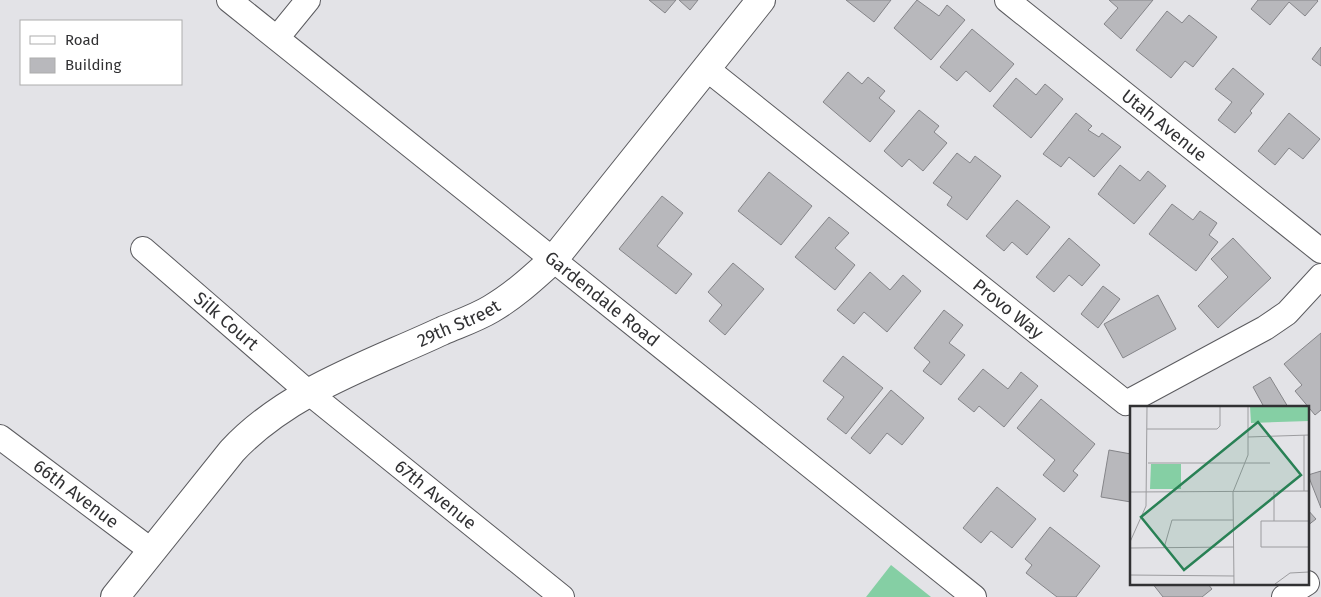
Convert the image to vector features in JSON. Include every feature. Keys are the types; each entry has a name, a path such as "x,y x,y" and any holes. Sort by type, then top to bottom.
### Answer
{"street":[{"name":"Gardendale Road","path":"229,0 974,597"},
{"path":"277,38 308,0"},
{"name":"29th Street","path":"115,597 249,433 279,409 308,392 490,309 524,287 554,259 761,0"},
{"name":"Utah Avenue","path":"1007,0 1321,251"},
{"name":"Provo Way","path":"707,69 1126,403 1265,328 1287,313 1321,276"},
{"name":"Silk Court","path":"143,249 308,392"},
{"name":"67th Avenue","path":"308,392 562,597"},
{"name":"66th Avenue","path":"0,437 152,551"},
{"path":"1308,582 1321,576"},
{"path":"1284,597 1305,584"}],"green space":[{"path":"891,565 931,597 866,597"}],"building":[{"path":"649,0 676,0 665,13"},
{"path":"679,0 698,0 690,10"},
{"path":"846,0 891,0 874,22"},
{"path":"917,0 939,16 947,5 965,20 931,60 894,28"},
{"path":"1109,0 1153,0 1121,39 1104,24 1118,8"},
{"path":"1258,0 1318,1 1305,16 1289,2 1270,25 1251,9"},
{"path":"1167,11 1182,23 1189,15 1217,37 1193,67 1185,61 1171,78 1136,50"},
{"path":"972,29 1014,64 990,92 966,71 957,81 940,67"},
{"path":"1321,47 1321,66 1312,59"},
{"path":"1233,68 1264,94 1250,111 1252,113 1235,133 1218,120 1232,102 1215,89"},
{"path":"848,72 862,84 868,77 885,91 879,98 895,111 870,142 823,102"},
{"path":"1016,78 1036,95 1045,84 1063,99 1031,138 993,106"},
{"path":"919,110 939,126 934,132 947,143 923,171 909,159 902,167 884,151"},
{"path":"1076,113 1092,126 1088,130 1099,137 1102,133 1121,147 1094,177 1069,157 1061,167 1043,154"},
{"path":"1289,113 1320,139 1303,159 1289,148 1275,165 1258,151"},
{"path":"957,153 970,163 975,156 1001,176 967,220 947,205 952,197 933,183"},
{"path":"1120,165 1140,181 1148,171 1166,186 1134,224 1098,194"},
{"path":"769,172 812,206 781,245 738,211"},
{"path":"662,196 683,213 657,246 692,274 676,294 619,249"},
{"path":"1017,200 1050,227 1027,255 1012,242 1004,251 986,236"},
{"path":"1172,204 1193,220 1200,211 1217,223 1209,235 1218,242 1196,271 1149,234"},
{"path":"829,217 849,233 835,248 855,265 835,290 795,257"},
{"path":"1069,238 1100,265 1082,286 1069,275 1054,292 1036,277"},
{"path":"1233,238 1271,278 1218,328 1198,306 1228,277 1211,259"},
{"path":"733,263 764,289 725,335 709,321 722,305 708,292"},
{"path":"870,272 890,290 903,275 921,291 887,332 864,312 854,324 837,310"},
{"path":"1103,286 1120,299 1098,328 1081,314"},
{"path":"1158,295 1176,329 1123,358 1104,324"},
{"path":"944,310 963,325 949,343 965,355 941,385 923,371 930,362 914,348"},
{"path":"1321,333 1321,410 1315,415 1295,391 1302,385 1284,364"},
{"path":"843,356 883,388 846,434 827,419 844,397 823,381"},
{"path":"983,369 1008,389 1021,372 1038,386 1004,427 979,406 974,412 958,399"},
{"path":"1270,377 1287,406 1263,406 1253,387"},
{"path":"891,390 924,418 902,445 887,433 870,454 851,438"},
{"path":"1041,399 1095,444 1073,471 1078,475 1064,492 1043,475 1055,460 1017,428"},
{"path":"1109,450 1130,454 1130,502 1101,497"},
{"path":"1321,471 1321,508 1308,475"},
{"path":"997,487 1036,519 1012,548 991,531 981,543 963,528"},
{"path":"1308,510 1316,519 1308,525"},
{"path":"1050,527 1100,566 1076,597 1057,597 1026,573 1032,565 1025,559"},
{"path":"1153,584 1208,584 1212,589 1202,597 1163,597"}]}
